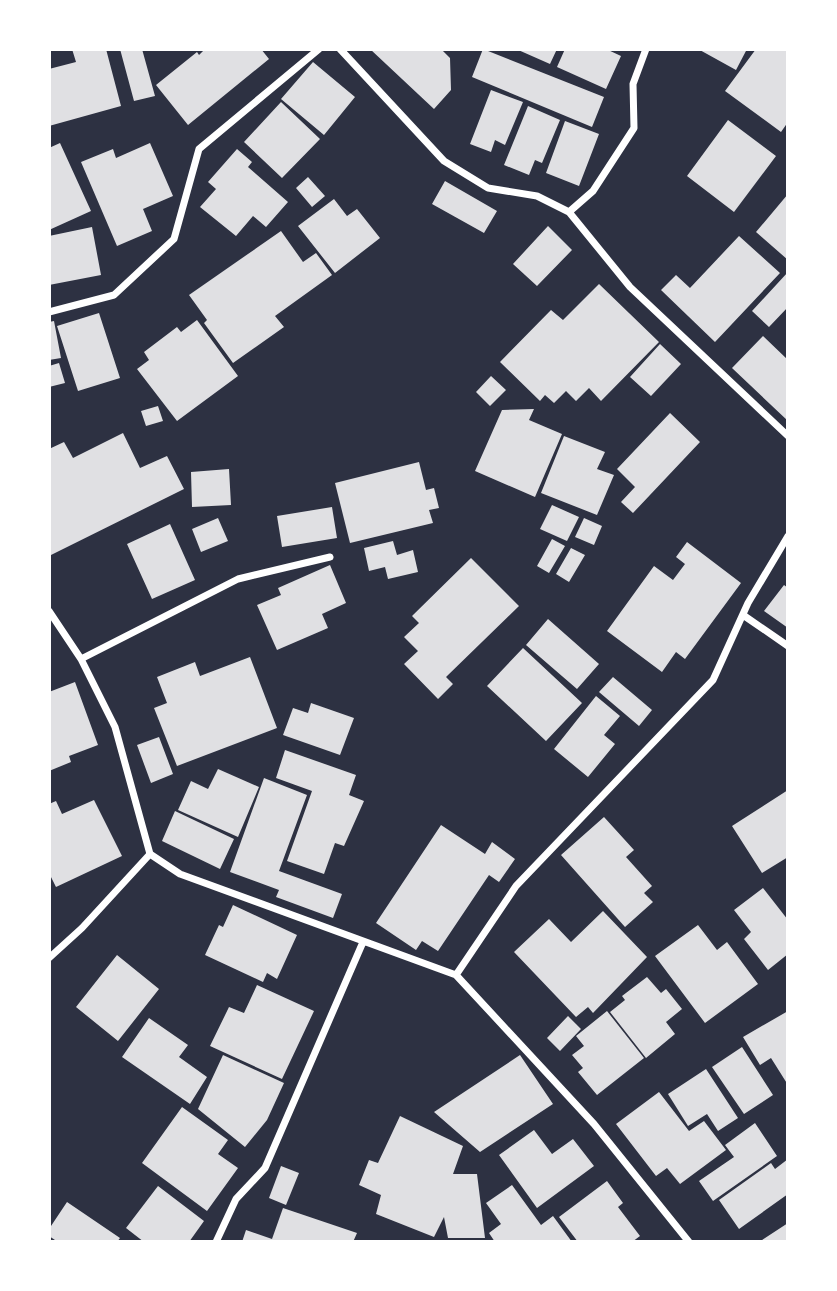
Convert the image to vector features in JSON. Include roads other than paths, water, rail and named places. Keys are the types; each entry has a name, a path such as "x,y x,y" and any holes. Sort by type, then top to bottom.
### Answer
{"street":[{"path":"49,312 114,295 174,239 199,149 319,49"},
{"path":"340,49 444,161 488,188 537,196 569,212 630,287 788,436"},
{"path":"569,212 593,191 634,128 632,84 646,49"},
{"path":"456,975 516,886 713,680 743,615 788,536"},
{"path":"81,659 238,579 330,558"},
{"path":"49,611 81,659 115,727 150,854 180,874 456,975 594,1124 688,1242"},
{"path":"743,615 788,646"},
{"path":"49,958 82,928 150,854"},
{"path":"216,1242 236,1199 264,1168 363,942"}]}
